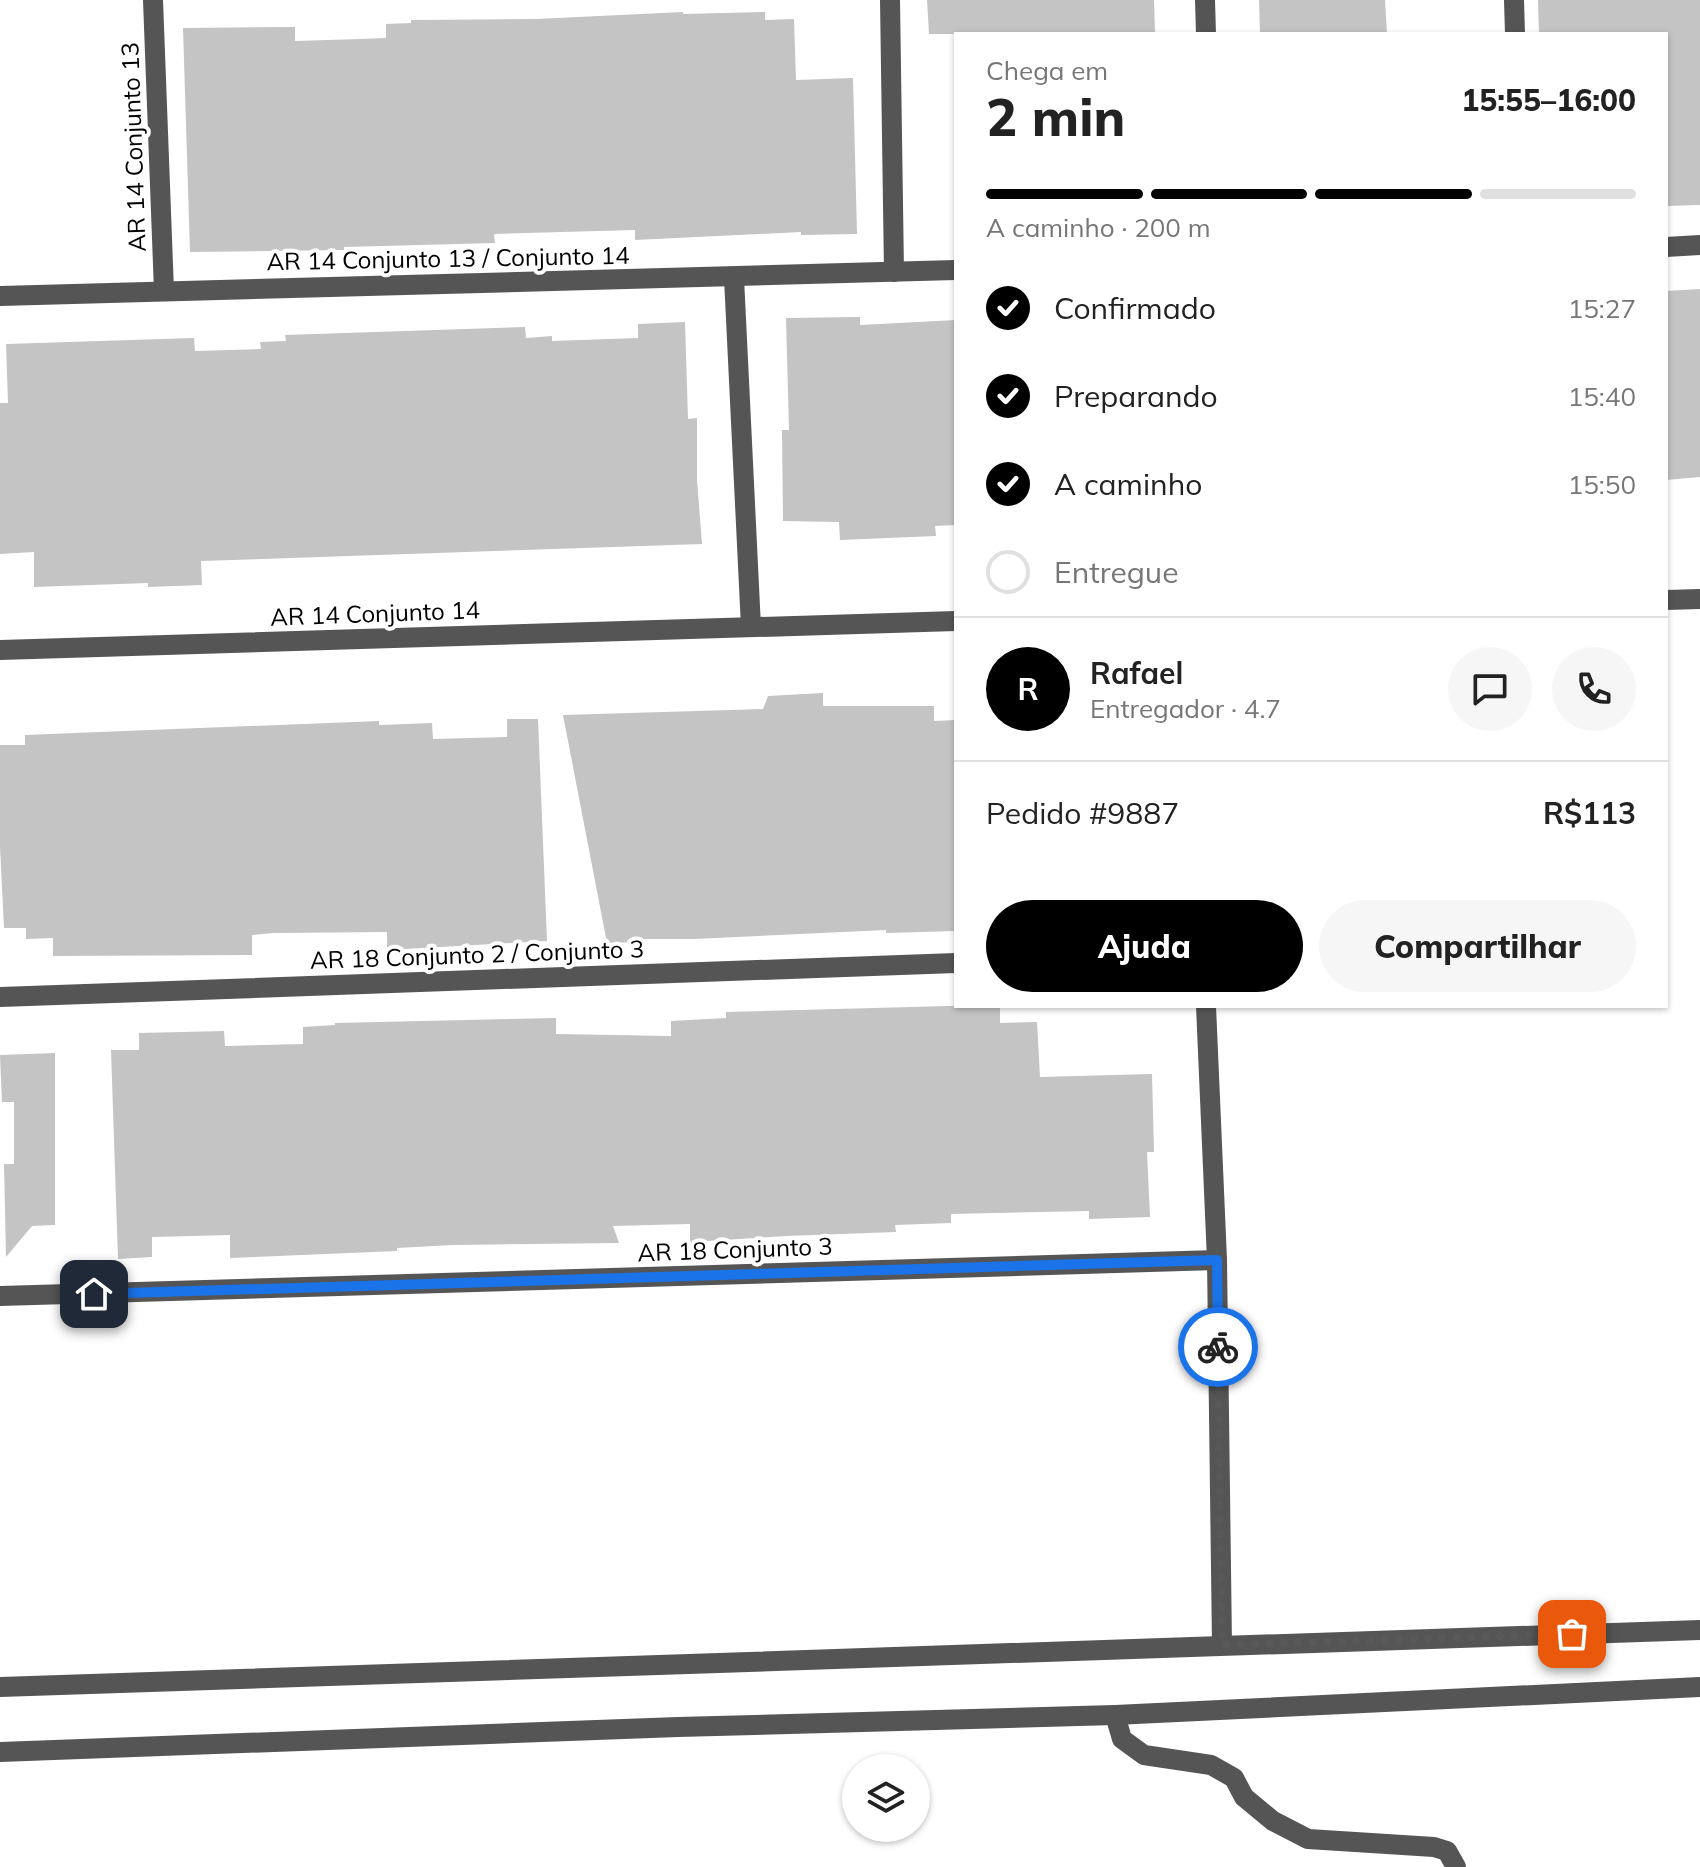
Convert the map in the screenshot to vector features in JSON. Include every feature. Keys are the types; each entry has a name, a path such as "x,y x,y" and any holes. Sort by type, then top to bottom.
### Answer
{"street":[{"name":"AR 14 Conjunto 13","path":"153,0 164,291"},
{"path":"890,0 894,272"},
{"path":"1205,0 1206,32"},
{"path":"1514,0 1515,32"},
{"path":"1668,247 1700,245"},
{"name":"AR 14 Conjunto 13 / Conjunto 14","path":"164,291 954,270"},
{"path":"734,278 751,627"},
{"path":"0,296 164,291"},
{"path":"1668,600 1700,599"},
{"name":"AR 14 Conjunto 14","path":"0,650 954,621"},
{"name":"AR 18 Conjunto 2 / Conjunto 3","path":"0,997 954,963"},
{"path":"1206,1008 1217,1260 1222,1645"},
{"name":"AR 18 Conjunto 3","path":"0,1296 1217,1260"},
{"path":"0,1687 1700,1630"},
{"path":"0,1752 678,1727 1115,1715 1700,1687"},
{"path":"1115,1715 1122,1739 1144,1755 1211,1765 1234,1778 1244,1797 1273,1821 1308,1839 1434,1847 1447,1851 1456,1867"}],"building":[{"path":"927,0 1154,0 1155,32 929,34"},
{"path":"1259,0 1385,0 1387,32 1260,32"},
{"path":"1538,0 1700,0 1700,205 1668,206 1668,32 1539,32"},
{"path":"683,12 765,12 765,20 794,19 796,80 853,78 857,234 801,235 801,232 635,240 635,230 494,234 495,243 344,247 344,250 190,252 183,28 295,27 295,41 360,39 386,38 386,24 411,23 411,20 536,19"},
{"path":"1700,289 1700,477 1668,480 1668,291"},
{"path":"860,317 860,325 954,320 954,525 935,526 936,536 840,540 839,522 783,521 782,430 789,430 786,318"},
{"path":"685,322 688,419 697,418 697,480 702,544 201,561 202,585 148,587 148,583 34,587 34,552 0,554 0,403 8,403 6,344 194,338 195,351 261,349 260,342 286,341 285,335 525,327 526,338 552,336 552,341 638,338 638,324"},
{"path":"823,693 823,706 934,706 934,721 954,720 954,931 886,933 886,930 638,939 638,942 607,943 563,715 763,709 768,696"},
{"path":"507,719 538,719 547,941 387,950 387,932 274,933 252,935 252,955 53,956 53,938 26,939 26,928 4,928 0,745 25,745 25,735 379,721 379,725 432,723 433,739 507,737"},
{"path":"948,1006 1000,1008 1000,1023 1037,1022 1040,1077 1152,1074 1154,1152 1147,1152 1150,1217 1089,1219 1089,1211 951,1214 951,1223 895,1225 896,1232 690,1242 690,1224 613,1226 619,1243 452,1245 397,1248 397,1251 230,1258 230,1235 152,1237 152,1257 118,1259 111,1050 139,1050 139,1033 224,1031 225,1046 303,1044 303,1027 335,1023 556,1018 556,1034 671,1036 671,1021 726,1018 726,1012"},
{"path":"55,1053 55,1225 32,1226 6,1257 4,1164 14,1164 14,1102 2,1102 0,1055"}],"way so far":[{"path":"1218,1347 1222,1645 1572,1634"}],"route":[{"path":"94,1294 1217,1260 1218,1347"}]}
